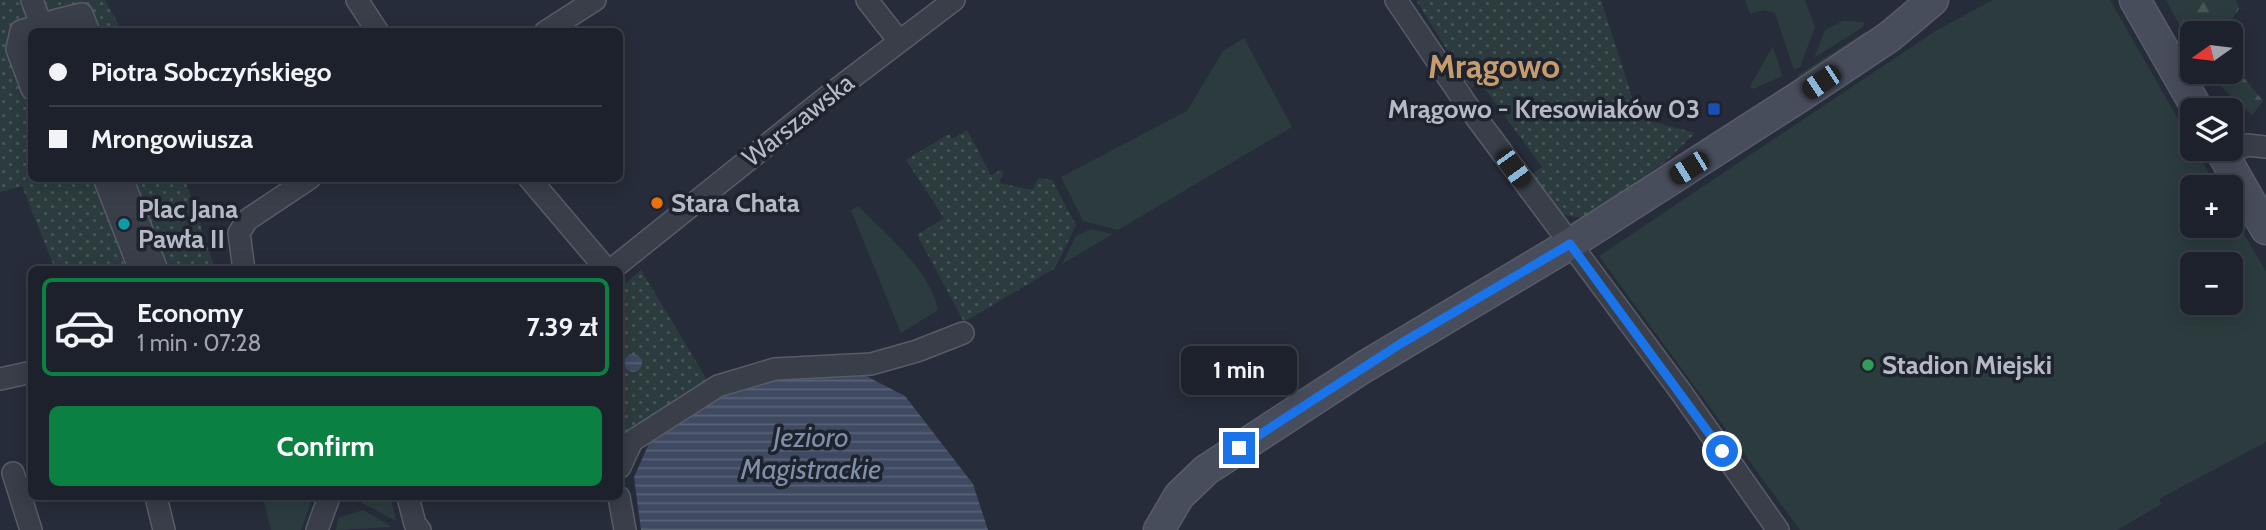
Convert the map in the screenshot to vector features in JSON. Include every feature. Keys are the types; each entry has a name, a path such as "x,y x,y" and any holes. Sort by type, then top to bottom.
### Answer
{"street":[{"path":"32,0 51,27 82,14 87,28"},
{"path":"551,28 595,0"},
{"path":"867,0 900,41"},
{"name":"Warszawska","path":"614,266 954,0"},
{"path":"1396,0 1469,108 1681,391 1777,530"},
{"path":"1159,530 1179,496 1206,470 1373,361 1570,244 1878,45 1933,0"},
{"path":"2135,0 2191,98"},
{"path":"361,2 376,28"},
{"path":"28,30 21,31 17,49 28,78"},
{"path":"2243,146 2266,147"},
{"path":"2227,161 2266,229"},
{"path":"106,182 138,266"},
{"path":"124,182 155,266"},
{"path":"243,266 239,233 247,220 304,182"},
{"path":"533,182 606,266"},
{"path":"623,460 632,441 718,386 775,369 871,364 917,351 963,333"},
{"path":"0,379 28,373"},
{"path":"15,473 31,530"},
{"path":"157,500 164,530"},
{"path":"317,530 328,500"},
{"path":"409,500 415,524 420,530"},
{"path":"620,500 625,530"}],"green space":[{"path":"0,0 105,0 120,28 28,28 28,182 186,182 214,266 54,266 22,186 0,192"},
{"path":"1416,0 1601,0 1639,118 1695,133 1665,162 1582,218 1559,214 1531,175 1542,167 1480,82 1471,88"},
{"path":"1745,0 1805,0 1815,27 1800,67 1794,70 1775,13 1764,10 1750,14"},
{"path":"1993,0 2110,0 2180,122 2180,161 2202,161 2210,175 2180,175 2180,238 2243,238 2243,232 2266,272 2266,442 2159,499 2162,504 2117,530 1800,530 1599,256 1937,30"},
{"path":"2166,0 2236,0 2239,9 2230,21 2180,21 2180,26"},
{"path":"1843,21 1865,22 1863,27 1814,58 1825,30"},
{"path":"1866,31 1866,36 1799,78 1798,75"},
{"path":"1244,38 1292,127 1118,230 1083,221 1061,177 1187,111 1223,51"},
{"path":"1773,46 1782,76 1753,89 1750,86"},
{"path":"2244,78 2263,101 2252,115 2243,107 2243,98 2233,98 2218,84 2244,84"},
{"path":"967,130 991,175 1001,170 1004,172 999,183 1033,190 1038,178 1052,180 1076,225 1055,268 964,322 917,235 944,218 906,160 949,134 952,139"},
{"path":"858,206 917,267 933,295 938,310 901,333 851,210"},
{"path":"1091,229 1113,234 1062,264 1076,236"},
{"path":"641,270 709,383 623,435 623,285"},
{"path":"264,500 312,500 301,530 271,530"},
{"path":"362,500 392,500 396,521 362,503"},
{"path":"363,510 392,527 336,530 338,518"}],"water":[{"path":"633,354 639,357 642,363 639,369 633,372 627,369 624,363 627,357"},
{"name":"Jezioro Magistrackie","path":"866,376 905,396 973,484 988,530 641,530 634,477 651,439 707,403 764,380"}],"place":[{"name":"Mrągowo - Kresowiaków 03","path":"1714,109"},
{"name":"Stara Chata","path":"657,203"},
{"name":"Plac Jana Pawła II","path":"124,224"},
{"name":"Stadion Miejski","path":"1868,365"}],"district":[{"name":"Mrągowo","path":"1494,66"}],"route":[{"path":"1239,448 1400,344 1570,244 1681,391 1722,451"}]}
